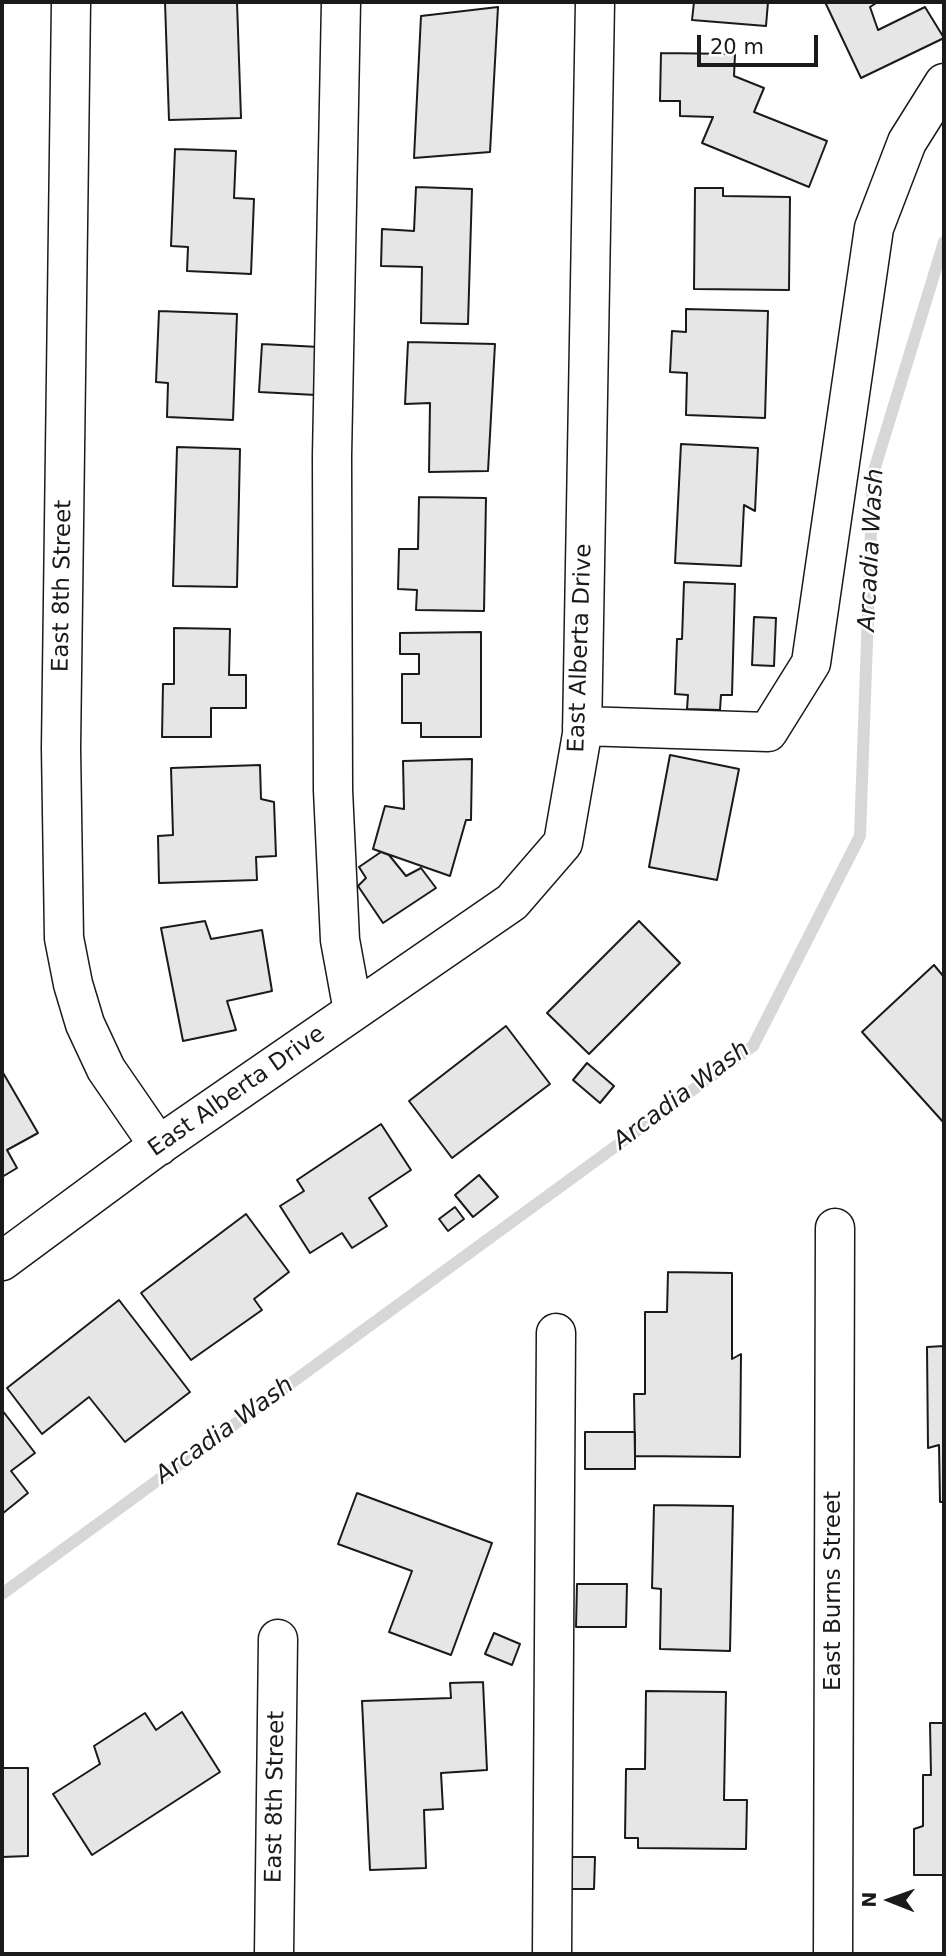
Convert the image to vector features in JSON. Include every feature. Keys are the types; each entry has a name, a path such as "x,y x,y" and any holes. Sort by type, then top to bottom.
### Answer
{"street":[{"name":"East 8th Street","path":"71,2 61,748 64,938 73,984 90,1036 106,1069 159,1146"},
{"path":"341,2 332,456 332,790 340,940 353,1012"},
{"name":"East Alberta Drive","path":"2,1261 159,1146 512,902 563,843 582,726 595,2"},
{"path":"582,726 768,732 811,663 874,228 907,142 944,83"},
{"name":"East Burns Street","path":"833,1954 835,1228"},
{"path":"552,1954 556,1333"},
{"name":"East 8th Street","path":"274,1954 278,1639"}],"building":[{"path":"165,2 237,2 241,118 169,120"},
{"path":"694,2 768,2 766,26 692,20"},
{"path":"825,2 878,2 870,7 878,30 925,7 944,38 861,78"},
{"path":"498,7 490,152 414,158 421,16"},
{"path":"661,53 735,54 734,76 764,88 754,112 827,141 809,187 702,143 713,117 680,116 680,101 660,101"},
{"path":"175,149 236,151 234,198 254,199 251,274 187,271 188,247 171,246"},
{"path":"416,187 472,189 468,324 421,323 422,267 381,266 382,229 414,231"},
{"path":"695,188 723,188 723,196 790,197 789,290 694,289"},
{"path":"686,309 768,311 765,418 686,415 687,373 670,372 672,331 686,332"},
{"path":"159,311 237,314 233,420 167,417 168,383 156,382"},
{"path":"408,342 495,344 488,471 429,472 430,403 405,404"},
{"path":"262,344 319,347 316,395 259,392"},
{"path":"681,444 758,448 755,511 744,505 741,566 675,563"},
{"path":"177,447 240,449 237,587 173,586"},
{"path":"419,497 486,498 484,611 416,610 417,590 398,589 399,549 418,549"},
{"path":"684,582 735,584 732,695 721,695 720,710 687,709 688,695 675,694 677,639 682,639"},
{"path":"754,617 776,618 774,666 752,665"},
{"path":"174,628 230,629 229,675 246,675 246,708 211,708 211,737 162,737 163,684 174,684"},
{"path":"481,632 481,737 421,737 421,723 402,723 402,674 419,674 419,654 400,654 400,633"},
{"path":"670,755 739,769 717,880 649,867"},
{"path":"472,759 471,820 466,820 450,876 373,849 385,806 404,809 403,761"},
{"path":"260,765 261,799 274,802 276,856 256,857 257,880 159,883 158,836 173,835 171,768"},
{"path":"381,852 389,855 406,876 421,868 436,888 383,923 358,886 366,878 359,867"},
{"path":"205,921 211,939 262,930 272,991 227,1001 236,1030 183,1041 161,928"},
{"path":"639,921 680,963 589,1054 547,1013"},
{"path":"934,965 944,977 944,1123 862,1032"},
{"path":"506,1026 550,1084 452,1158 409,1101"},
{"path":"587,1063 614,1086 600,1103 573,1080"},
{"path":"2,1071 38,1133 7,1150 17,1168 2,1177"},
{"path":"381,1124 411,1170 369,1198 387,1226 352,1248 342,1233 310,1253 280,1206 304,1191 297,1180"},
{"path":"479,1175 498,1197 473,1217 455,1195"},
{"path":"455,1207 464,1219 448,1231 439,1219"},
{"path":"246,1214 289,1272 254,1299 262,1310 191,1360 141,1293"},
{"path":"668,1272 732,1273 732,1359 741,1354 740,1457 635,1456 634,1394 645,1394 645,1312 667,1312"},
{"path":"119,1300 190,1392 125,1442 89,1397 42,1434 7,1388"},
{"path":"944,1346 944,1502 940,1502 939,1445 928,1448 927,1347"},
{"path":"2,1410 35,1453 11,1471 28,1493 2,1514"},
{"path":"585,1432 635,1432 635,1469 585,1469"},
{"path":"357,1493 492,1543 451,1655 389,1632 412,1571 338,1544"},
{"path":"654,1505 733,1506 730,1651 660,1649 661,1589 652,1588"},
{"path":"577,1584 627,1584 626,1627 576,1627"},
{"path":"494,1633 520,1644 512,1665 485,1654"},
{"path":"483,1682 487,1770 441,1773 443,1809 424,1810 426,1868 370,1870 362,1701 451,1698 450,1683"},
{"path":"646,1691 726,1692 724,1800 747,1800 746,1849 638,1848 638,1838 625,1838 626,1769 645,1769"},
{"path":"182,1712 220,1772 92,1855 53,1794 100,1764 94,1746 145,1713 156,1730"},
{"path":"930,1723 944,1723 944,1875 914,1875 914,1829 923,1826 923,1775 931,1775"},
{"path":"2,1768 28,1768 28,1856 2,1857"},
{"path":"568,1857 595,1857 594,1889 568,1889"}],"waterway":[{"name":"Arcadia Wash","path":"2,1594 753,1046 860,836 873,474 944,242"}]}
